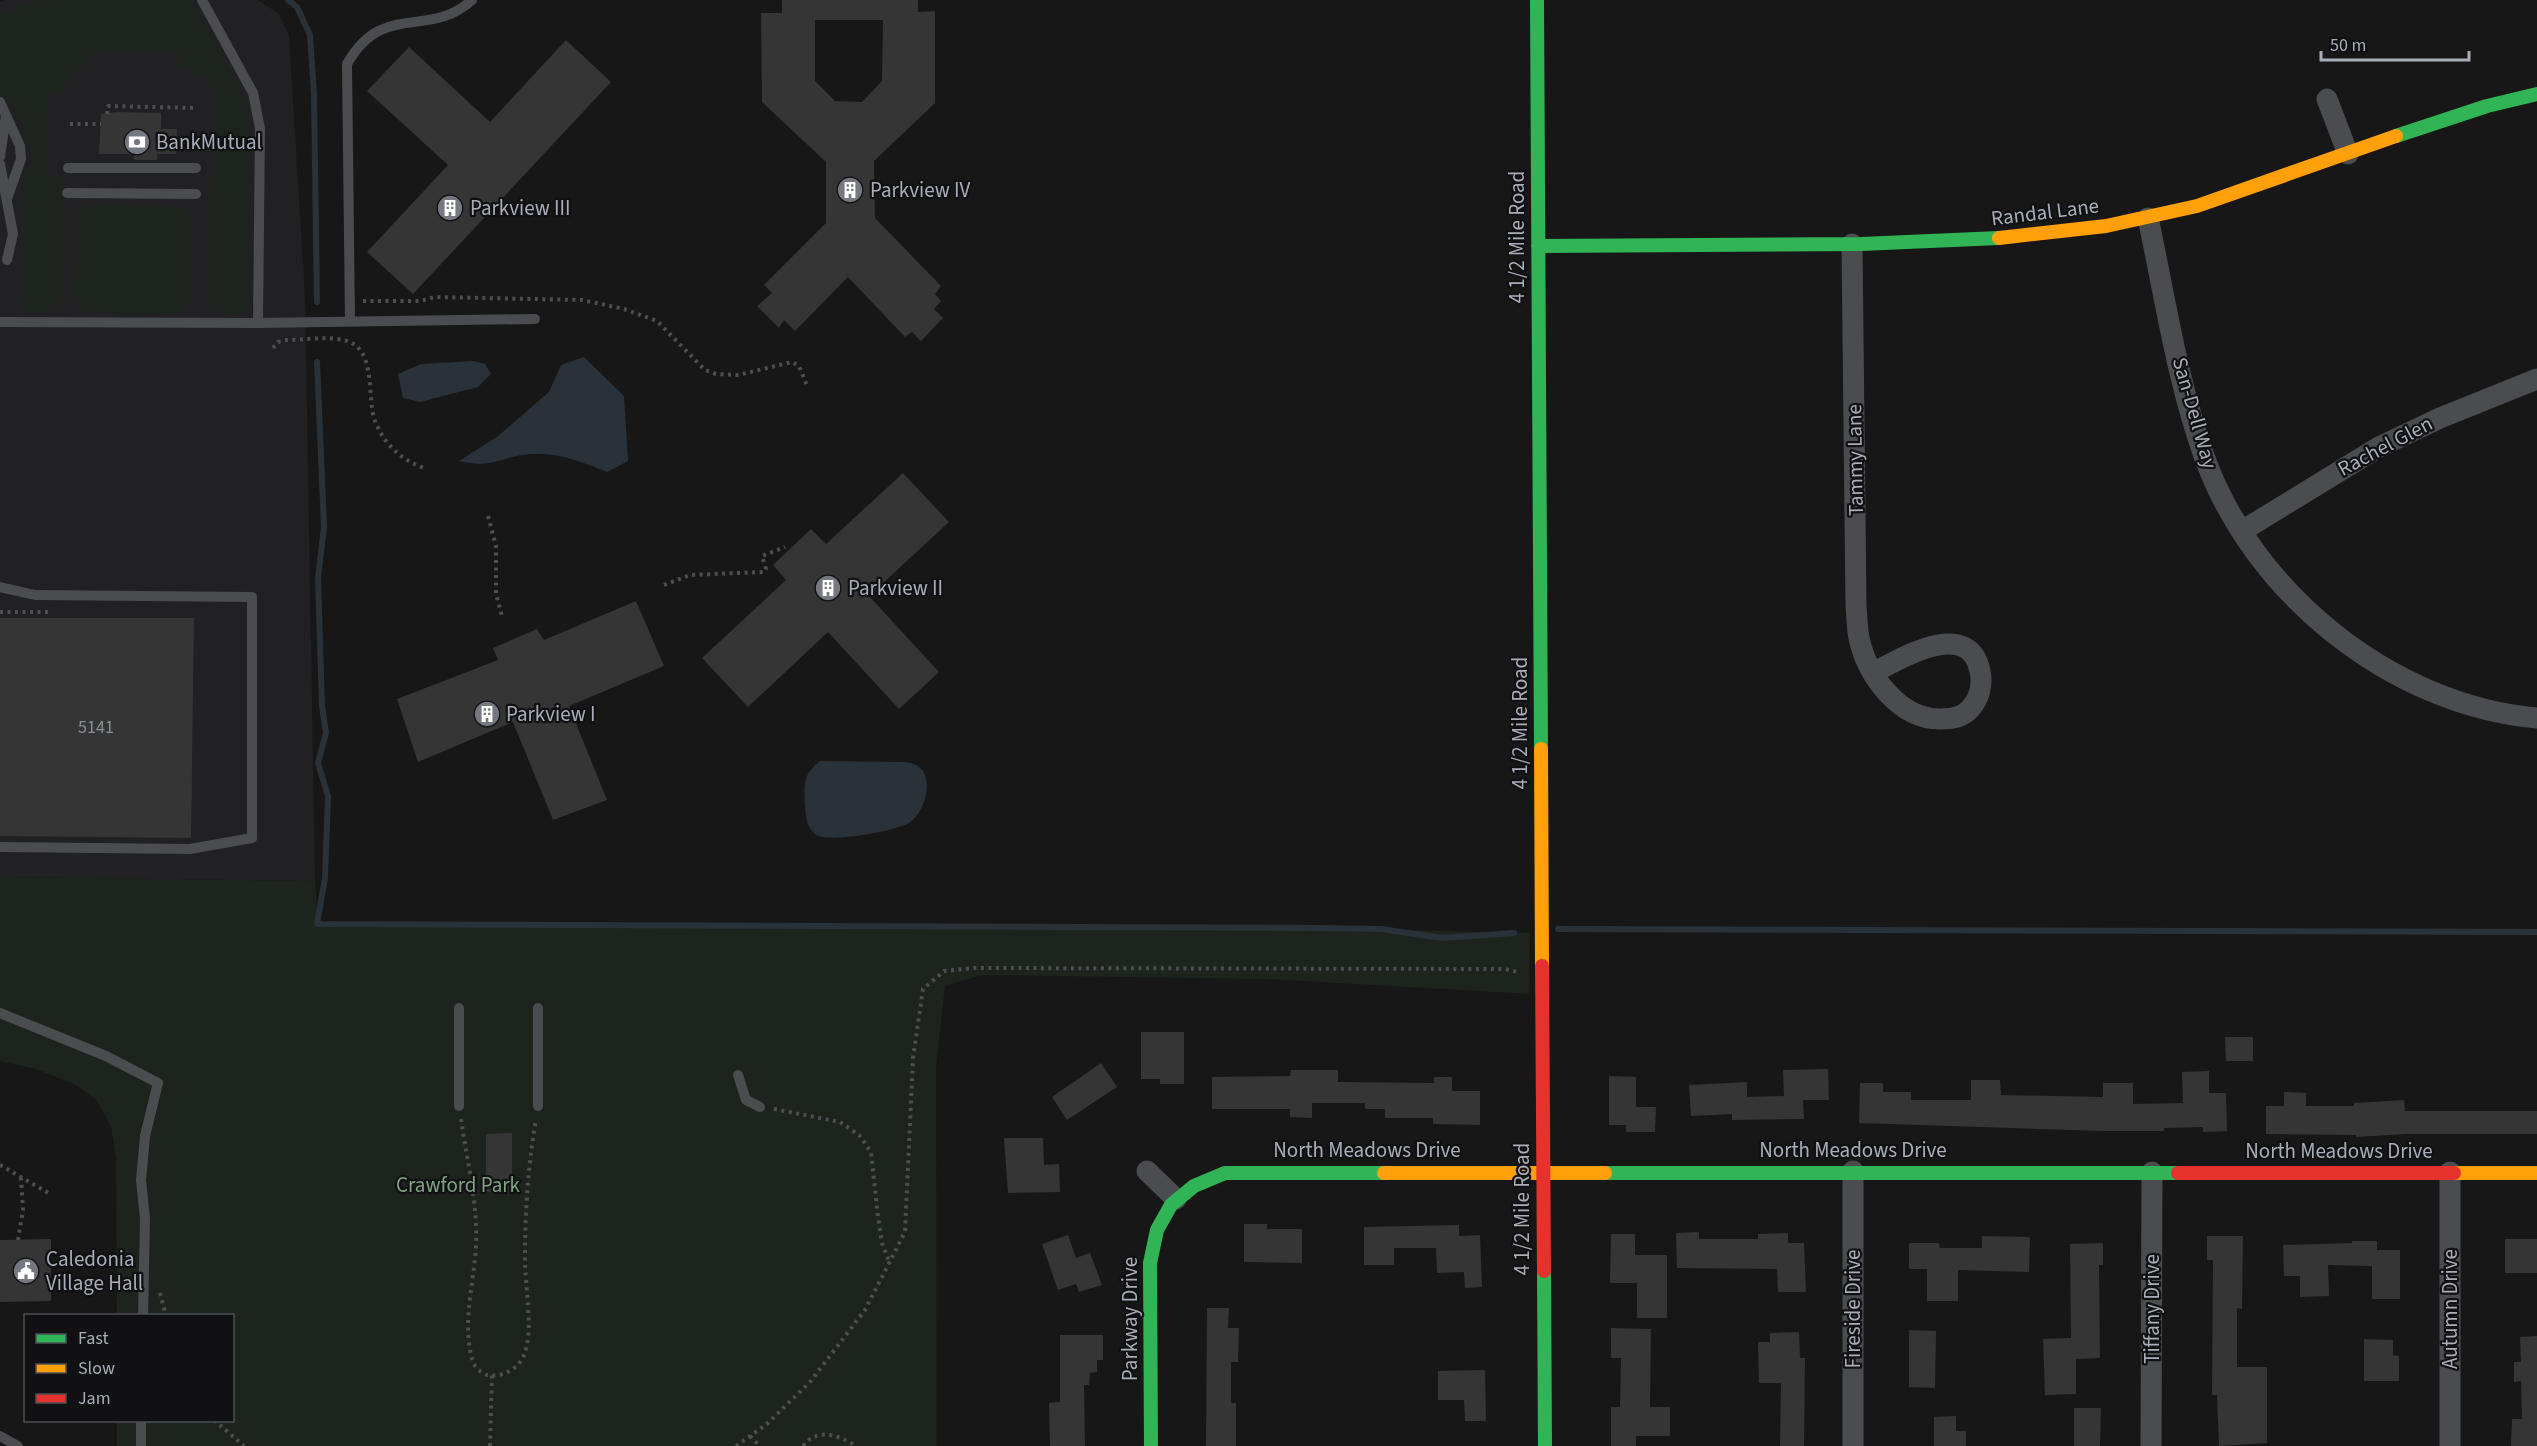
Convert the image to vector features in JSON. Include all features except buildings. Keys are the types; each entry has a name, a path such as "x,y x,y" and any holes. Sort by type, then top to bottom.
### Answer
{"street":[{"name":"4 1/2 Mile Road","path":"1537,0 1545,1446"},
{"name":"Randal Lane","path":"1538,246 1970,242 2046,235 2148,218 2222,199 2435,122 2537,94"},
{"path":"2327,99 2348,154"},
{"name":"San-Dell Way","path":"2148,218 2193,422 2205,459 2241,531 2291,594 2325,626 2361,653 2402,677 2444,695 2488,709 2537,718"},
{"name":"Tammy Lane","path":"1852,244 1859,639 1873,673 1893,699 1913,713 1931,720 1952,719 1969,711 1978,697 1981,679 1978,663 1969,649 1959,644 1940,644 1917,651 1873,673"},
{"name":"Rachel Glen","path":"2241,531 2379,447 2440,418 2537,379"},
{"path":"1147,1171 1176,1199"},
{"name":"North Meadows Drive","path":"1176,1199 1202,1180 1241,1171 2537,1173"},
{"name":"Fireside Drive","path":"1853,1172 1853,1446"},
{"name":"Tiffany Drive","path":"2151,1446 2152,1172"},
{"name":"Autumn Drive","path":"2450,1172 2450,1446"},
{"name":"Parkway Drive","path":"1151,1446 1151,1252 1161,1219 1176,1199"}],"lane":[{"path":"202,0 253,93 260,128 258,323"},
{"path":"350,322 347,64 356,45 373,26 390,17 451,14 472,0"},
{"path":"0,102 20,146 21,159 8,196"},
{"path":"0,157 6,114"},
{"path":"0,164 1,177 8,196 13,234 7,260"},
{"path":"68,168 196,168"},
{"path":"67,193 196,194"},
{"path":"0,322 258,323 536,319"},
{"path":"0,587 35,595 252,597 252,838 190,849 0,847"},
{"path":"459,1008 459,1106"},
{"path":"538,1008 538,1106"},
{"path":"0,1013 106,1056 159,1083 145,1136 141,1180 145,1219 143,1314"},
{"path":"738,1075 746,1100 760,1107"},
{"path":"141,1422 141,1446"},
{"path":"0,1436 18,1446"}],"path":[{"path":"107,114 108,106 196,108"},
{"path":"70,124 101,124"},
{"path":"350,301 421,301 434,297 582,300 624,309 657,321 705,370 716,374 738,375 792,362 799,366 808,388"},
{"path":"273,348 278,342 286,340 345,339 356,347 365,360 374,420 382,436 396,453 424,468"},
{"path":"488,516 496,546 496,594 502,616"},
{"path":"664,585 690,575 763,572 766,569 762,556 785,547"},
{"path":"736,1446 767,1424 810,1382 865,1310 891,1265 905,1232 913,1058 923,989 944,971 1074,968 1505,969 1542,978"},
{"path":"459,1106 476,1246 468,1298 468,1342 473,1363 484,1374 499,1376 515,1368 524,1356 528,1332 526,1195 538,1106"},
{"path":"760,1107 840,1122 859,1135 872,1152 879,1226 891,1265"},
{"path":"0,1165 50,1194"},
{"path":"18,1240 23,1210 21,1178"},
{"path":"490,1446 492,1375"},
{"path":"216,1422 243,1446"},
{"path":"803,1446 812,1437 827,1434 840,1436 856,1446"},
{"path":"750,1436 760,1446"}],"shaded area":[{"path":"5,0 258,0 279,14 289,35 305,296 315,881 0,877 0,2"},
{"path":"584,357 624,396 628,461 607,472 576,460 544,454 522,455 477,464 459,461 497,437 549,392 561,365"},
{"path":"473,361 485,364 491,374 478,387 420,402 403,398 398,374 421,364"},
{"path":"820,761 906,762 916,765 924,772 926,796 914,819 902,826 861,835 822,837 815,834 808,824 805,798 805,785 810,770"}],"green space":[{"path":"37,0 191,0 248,110 249,304 244,313 222,315 210,300 213,89 208,80 180,66 179,52 89,51 89,66 71,75 64,94 48,94 46,176 61,177 58,300 49,312 31,313 25,305 27,210 23,189 29,151 15,114 0,95 0,14"},
{"path":"85,206 179,207 188,214 189,297 183,308 174,314 86,312 75,300 77,211"},
{"name":"Crawford Park","path":"0,877 315,881 318,924 1321,928 1530,933 1529,994 1270,979 982,975 945,986 936,1067 937,1446 117,1446 117,1422 234,1422 234,1314 117,1314 116,1158 111,1126 96,1100 76,1085 36,1069 0,1061"}],"waterway":[{"path":"288,0 297,7 310,35 314,94 317,302"},
{"path":"317,362 324,527 318,578 322,706 326,733 318,763 328,796 325,878 317,924 1321,928 1381,929 1442,938 1514,933"},
{"path":"1558,929 2537,932"}],"traffic: fast":[{"path":"1537,0 1541,749"},
{"path":"2396,136 2487,106 2537,94"},
{"path":"1538,246 1861,244 1999,238"},
{"path":"1151,1446 1150,1263 1157,1230 1171,1205 1194,1186 1225,1173 1384,1173"},
{"path":"1605,1173 2178,1173"},
{"path":"1544,1271 1545,1446"}],"traffic: slow":[{"path":"1999,238 2106,226 2197,206 2396,136"},
{"path":"1541,749 1542,966"},
{"path":"1384,1173 1605,1173"},
{"path":"2454,1173 2537,1173"}],"traffic: jam":[{"path":"1542,966 1544,1271"},
{"path":"2178,1173 2454,1173"}],"place":[{"name":"BankMutual","path":"137,142"},
{"name":"Parkview IV","path":"850,190"},
{"name":"Parkview III","path":"450,208"},
{"name":"Parkview II","path":"828,588"},
{"name":"Parkview I","path":"487,714"},
{"name":"Caledonia Village Hall","path":"26,1271"}]}
